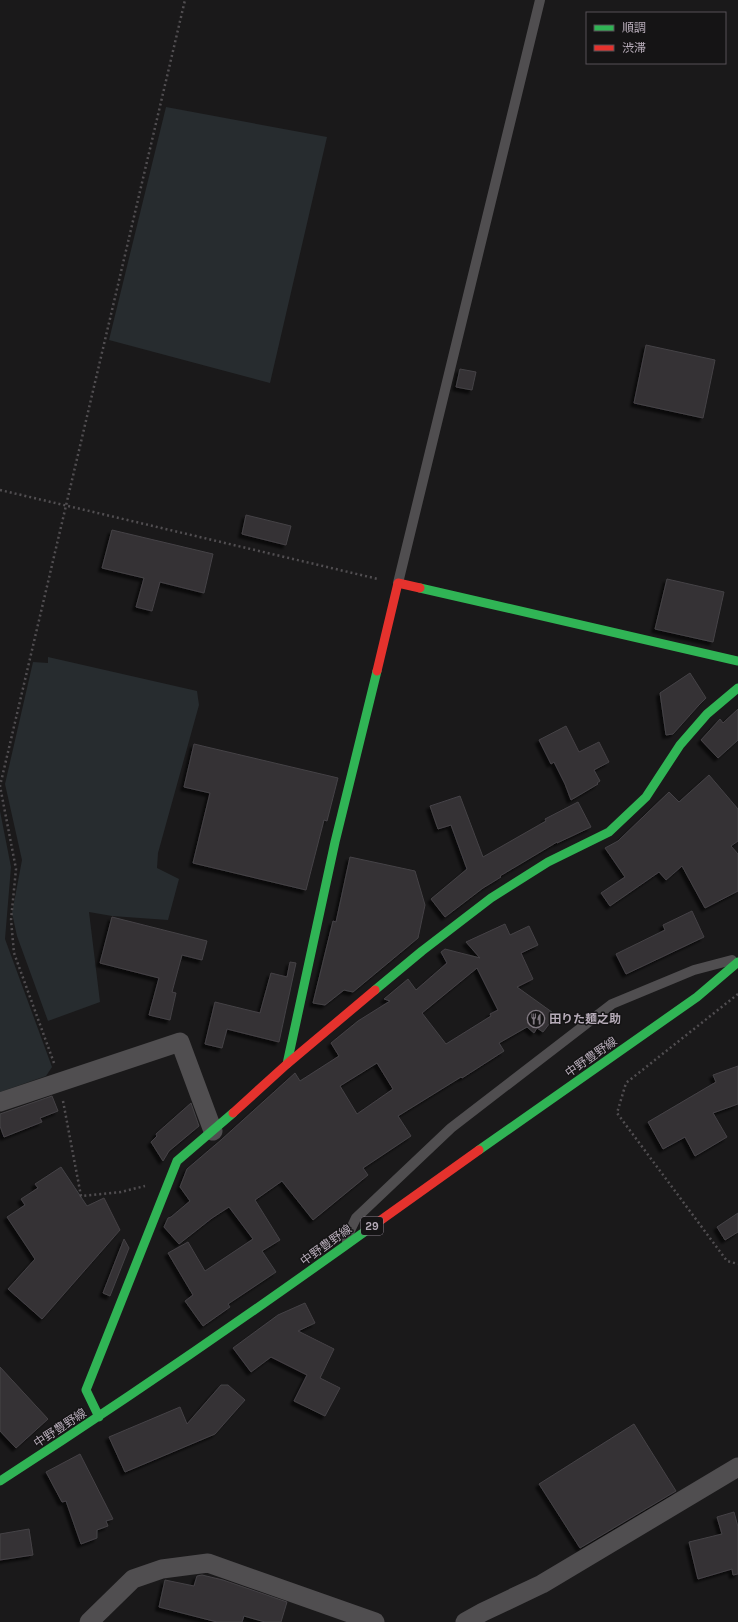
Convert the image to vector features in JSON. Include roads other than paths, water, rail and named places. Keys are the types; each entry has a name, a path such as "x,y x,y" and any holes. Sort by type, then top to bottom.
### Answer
{"street":[{"path":"287,1064 335,842 398,583 738,661"},
{"path":"99,1417 86,1390 177,1161 213,1131 287,1064 422,951 491,898 548,862 609,832 646,797 680,746 707,714 738,688"},
{"name":"中野豊野線","path":"0,1481 99,1417 282,1292 341,1248 697,997 738,961"},
{"path":"0,1102 180,1042 213,1131"},
{"path":"465,1622 542,1584 738,1467"},
{"path":"89,1622 133,1580 162,1569 208,1563 375,1622"}],"lane":[{"path":"398,583 540,0"},
{"path":"341,1248 356,1218 451,1128 612,1004 694,970 738,961"}],"place":[{"name":"田りた麺之助","path":"536,1019"}]}
